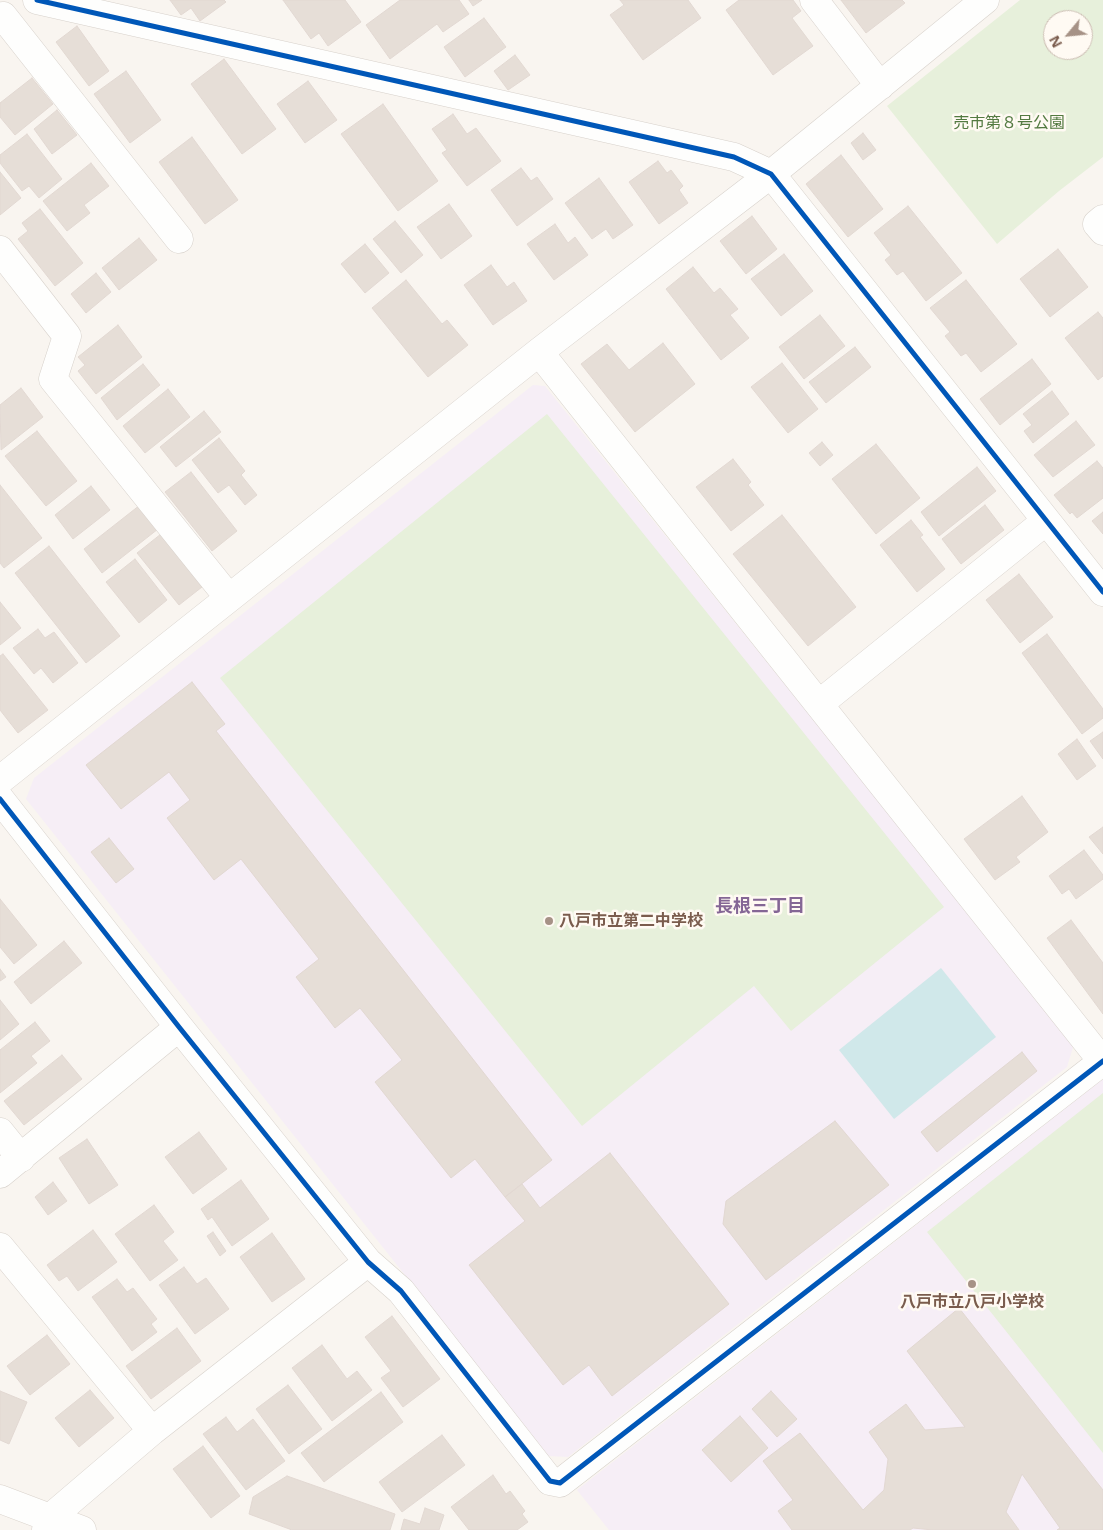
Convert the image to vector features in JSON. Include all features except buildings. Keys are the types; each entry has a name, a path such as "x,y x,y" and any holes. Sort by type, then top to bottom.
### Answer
{"street":[{"path":"24,0 2,18 179,238"},
{"path":"37,0 734,157 771,174 1103,592"},
{"path":"814,0 880,86"},
{"path":"0,780 540,352 771,174 985,0"},
{"path":"1103,219 1097,224 1103,231"},
{"path":"0,250 67,336 53,380 229,598"},
{"path":"0,799 179,1027 368,1262 401,1291 550,1481 560,1483 1103,1061 540,352"},
{"path":"819,704 1046,521"},
{"path":"0,1174 179,1027"},
{"path":"0,1132 21,1158"},
{"path":"0,1247 152,1431"},
{"path":"48,1524 152,1431 368,1262"},
{"path":"0,1499 48,1524 82,1530"}],"shaded area":[{"name":"八戸市立第二中学校","path":"533,385 545,386 1074,1044 1067,1067 568,1457 549,1456 26,799 34,778"},
{"name":"八戸市立八戸小学校","path":"1103,1079 1103,1530 609,1530 577,1490"}],"green space":[{"name":"売市第８号公園","path":"1020,0 1103,0 1103,157 1059,191 997,244 887,106"},
{"path":"547,414 944,907 791,1031 754,986 582,1126 220,678"},
{"path":"1103,1093 1103,1453 927,1232"}],"water":[{"path":"941,968 996,1037 894,1119 839,1050"}],"cycle path":[{"path":"37,0 734,157 771,174 1103,592"},
{"path":"0,799 179,1027 368,1262 401,1291 550,1481 560,1483 1103,1061"}],"place":[{"name":"八戸市立第二中学校","path":"549,921"},
{"name":"八戸市立八戸小学校","path":"972,1284"}],"district":[{"name":"長根三丁目","path":"760,907"}]}
